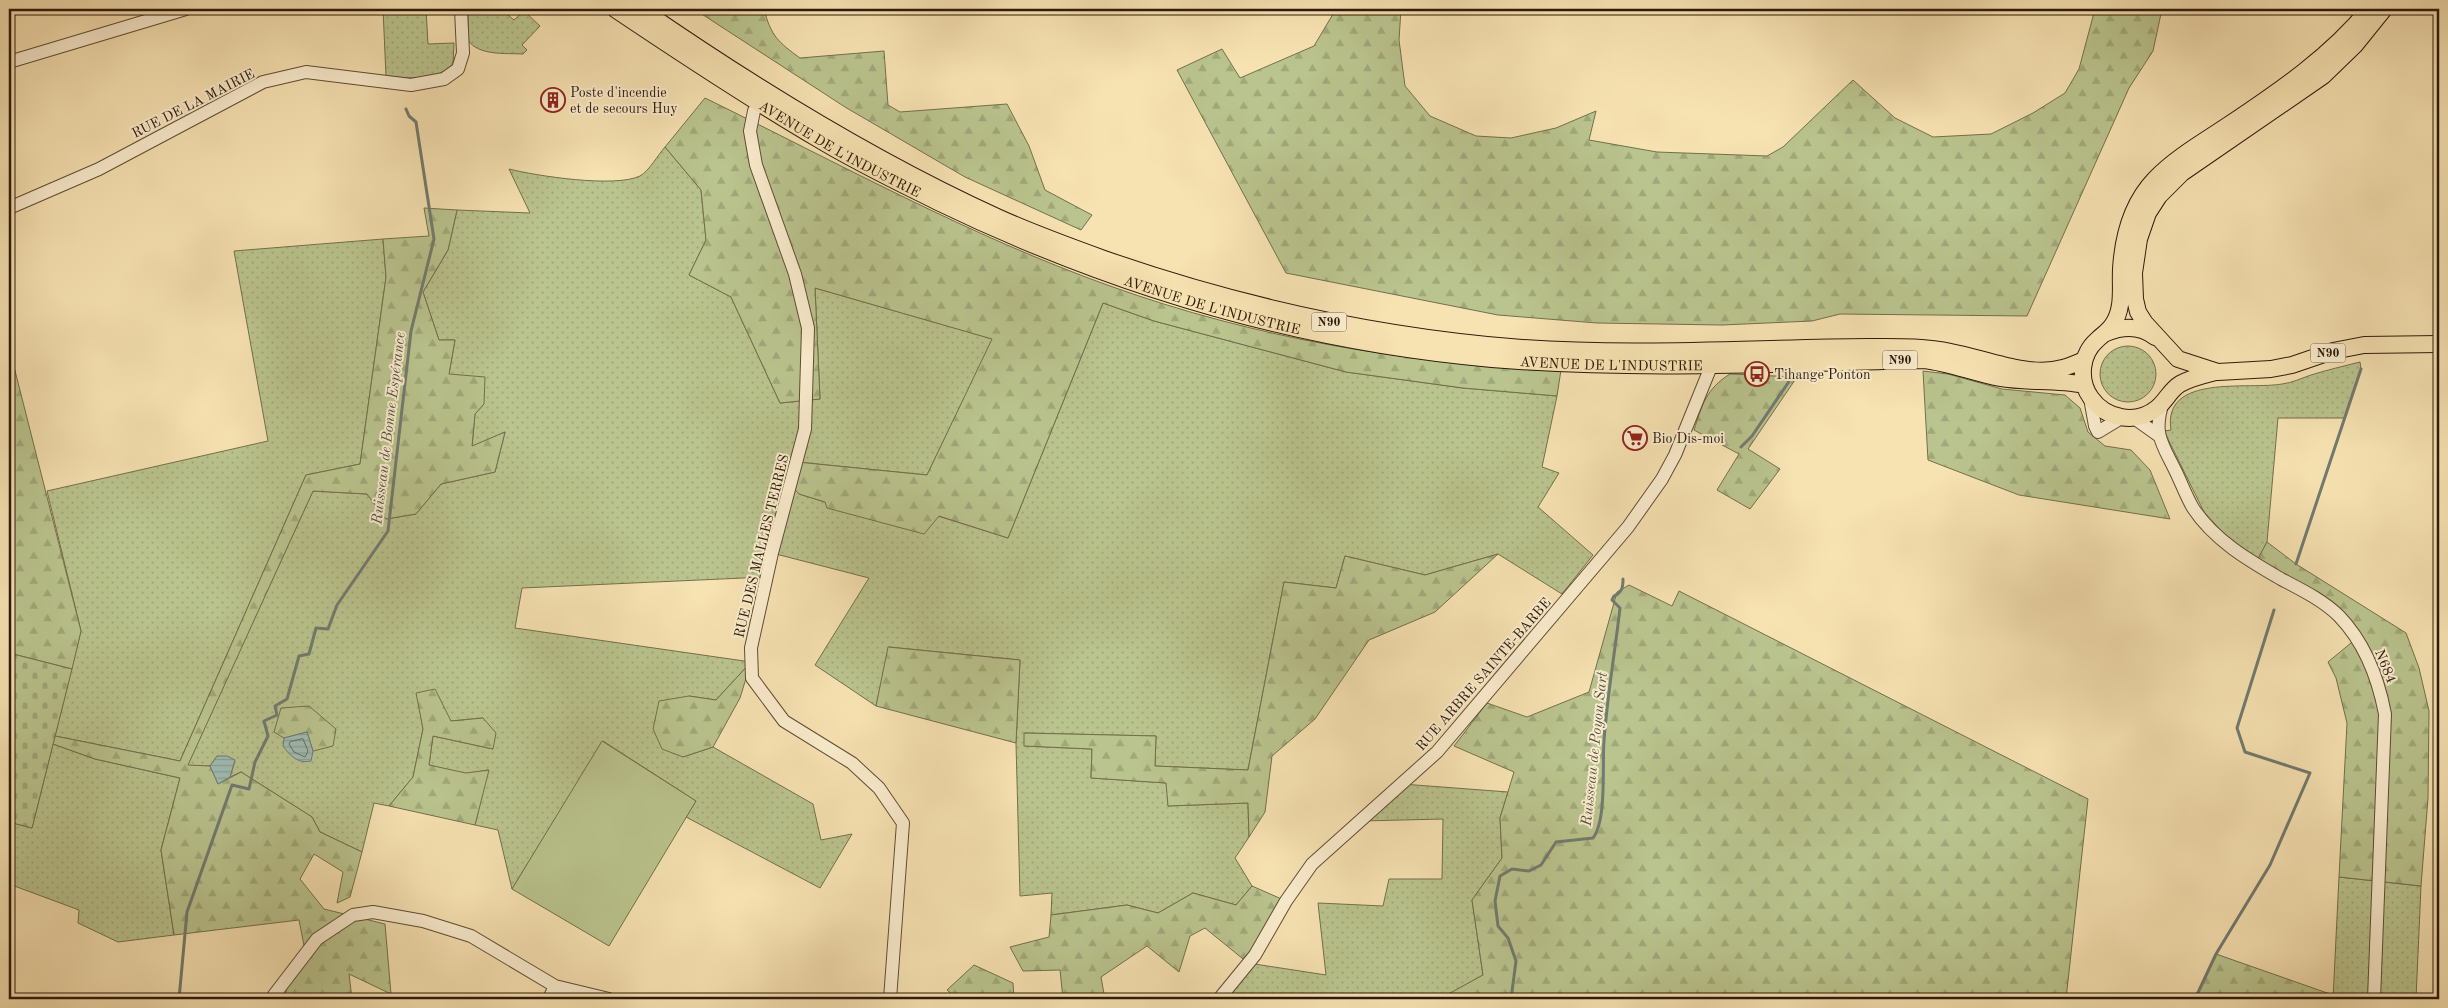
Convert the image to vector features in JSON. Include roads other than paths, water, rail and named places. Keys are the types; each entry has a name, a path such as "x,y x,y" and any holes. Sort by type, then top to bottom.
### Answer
{"main road":[{"name":"AVENUE DE L'INDUSTRIE","path":"615,9 822,141 885,176 1001,232 1130,283 1260,321 1324,336 1491,359 1598,365 1924,360 1952,364 2000,378 2029,381 2063,380 2087,391"},
{"name":"AVENUE DE L'INDUSTRIE","path":"641,9 747,81 893,166 1000,219 1066,245 1168,281 1243,302 1329,322 1442,340 1506,346 1643,351 1925,348 2031,370 2060,370 2084,360"},
{"path":"2087,391 2082,376 2084,360 2096,340 2106,333 2119,314 2124,240 2132,212 2155,179 2184,155 2319,61 2354,27 2369,9"},
{"path":"2166,398 2172,370 2164,346 2138,312 2134,273 2139,239 2148,213 2155,202 2182,173 2323,76 2356,45 2384,9"},
{"name":"N90","path":"2106,333 2117,329 2140,329 2187,364 2218,372"},
{"name":"N90","path":"2087,391 2103,410 2128,418 2147,414 2181,384 2218,372 2271,370 2333,351 2364,345 2439,344"}],"street":[{"name":"RUE DE LA MAIRIE","path":"9,208 99,169 263,82 306,72 412,85 444,78 458,69 463,53 461,9"},
{"path":"9,62 179,10"},
{"path":"747,81 759,102 784,101"},
{"name":"RUE DES MALLES TERRES","path":"759,102 754,111 750,131 756,164 796,274 808,328 805,429 772,553 753,639 752,678 784,721 852,763 879,788 903,823 890,999"},
{"path":"1712,364 1726,350"},
{"name":"RUE ARBRE SAINTE-BARBE","path":"1219,999 1257,952 1286,901 1312,864 1437,752 1628,527 1662,479 1675,455 1712,364"},
{"path":"2158,436 2158,416 2166,398"},
{"name":"N684","path":"2128,418 2158,436 2193,507 2208,527 2228,546 2255,564 2310,595 2337,614 2358,638 2372,664 2385,714 2374,999"},
{"path":"271,999 317,939 353,915 373,912 423,921 471,936 555,986 609,999"},
{"path":"549,999 555,986"}],"water":[{"path":"307,732 313,751 311,761 306,762 292,756 283,746 284,738"},
{"path":"217,756 227,756 235,760 230,777 218,784 210,766"}],"waterway":[{"name":"Ruisseau de Bonne Espérance","path":"179,999 187,912 232,785 249,789 255,762 268,736 264,721 277,715 275,706 287,699 299,656 309,654 316,628 328,629 337,605 388,531 411,331 434,239 416,122 409,116 406,109"},
{"path":"2296,564 2361,369"},
{"name":"Ruisseau de Poyou Sart","path":"1741,447 1752,436 1788,383 1790,377"},
{"name":"Ruisseau de Poyou Sart","path":"1511,999 1516,961 1508,938 1498,926 1495,901 1500,876 1512,869 1529,871 1541,865 1556,842 1593,838 1597,830 1602,806 1605,724 1620,608 1612,600 1622,589 1623,579"},
{"path":"2195,999 2216,954 2270,865 2310,773 2245,752 2237,728 2274,610"}],"place":[{"name":"Poste d'incendie et de secours Huy","path":"553,100"},
{"name":"Tihange Ponton","path":"1757,374"},
{"name":"Bio Dis-moi","path":"1635,438"}]}
